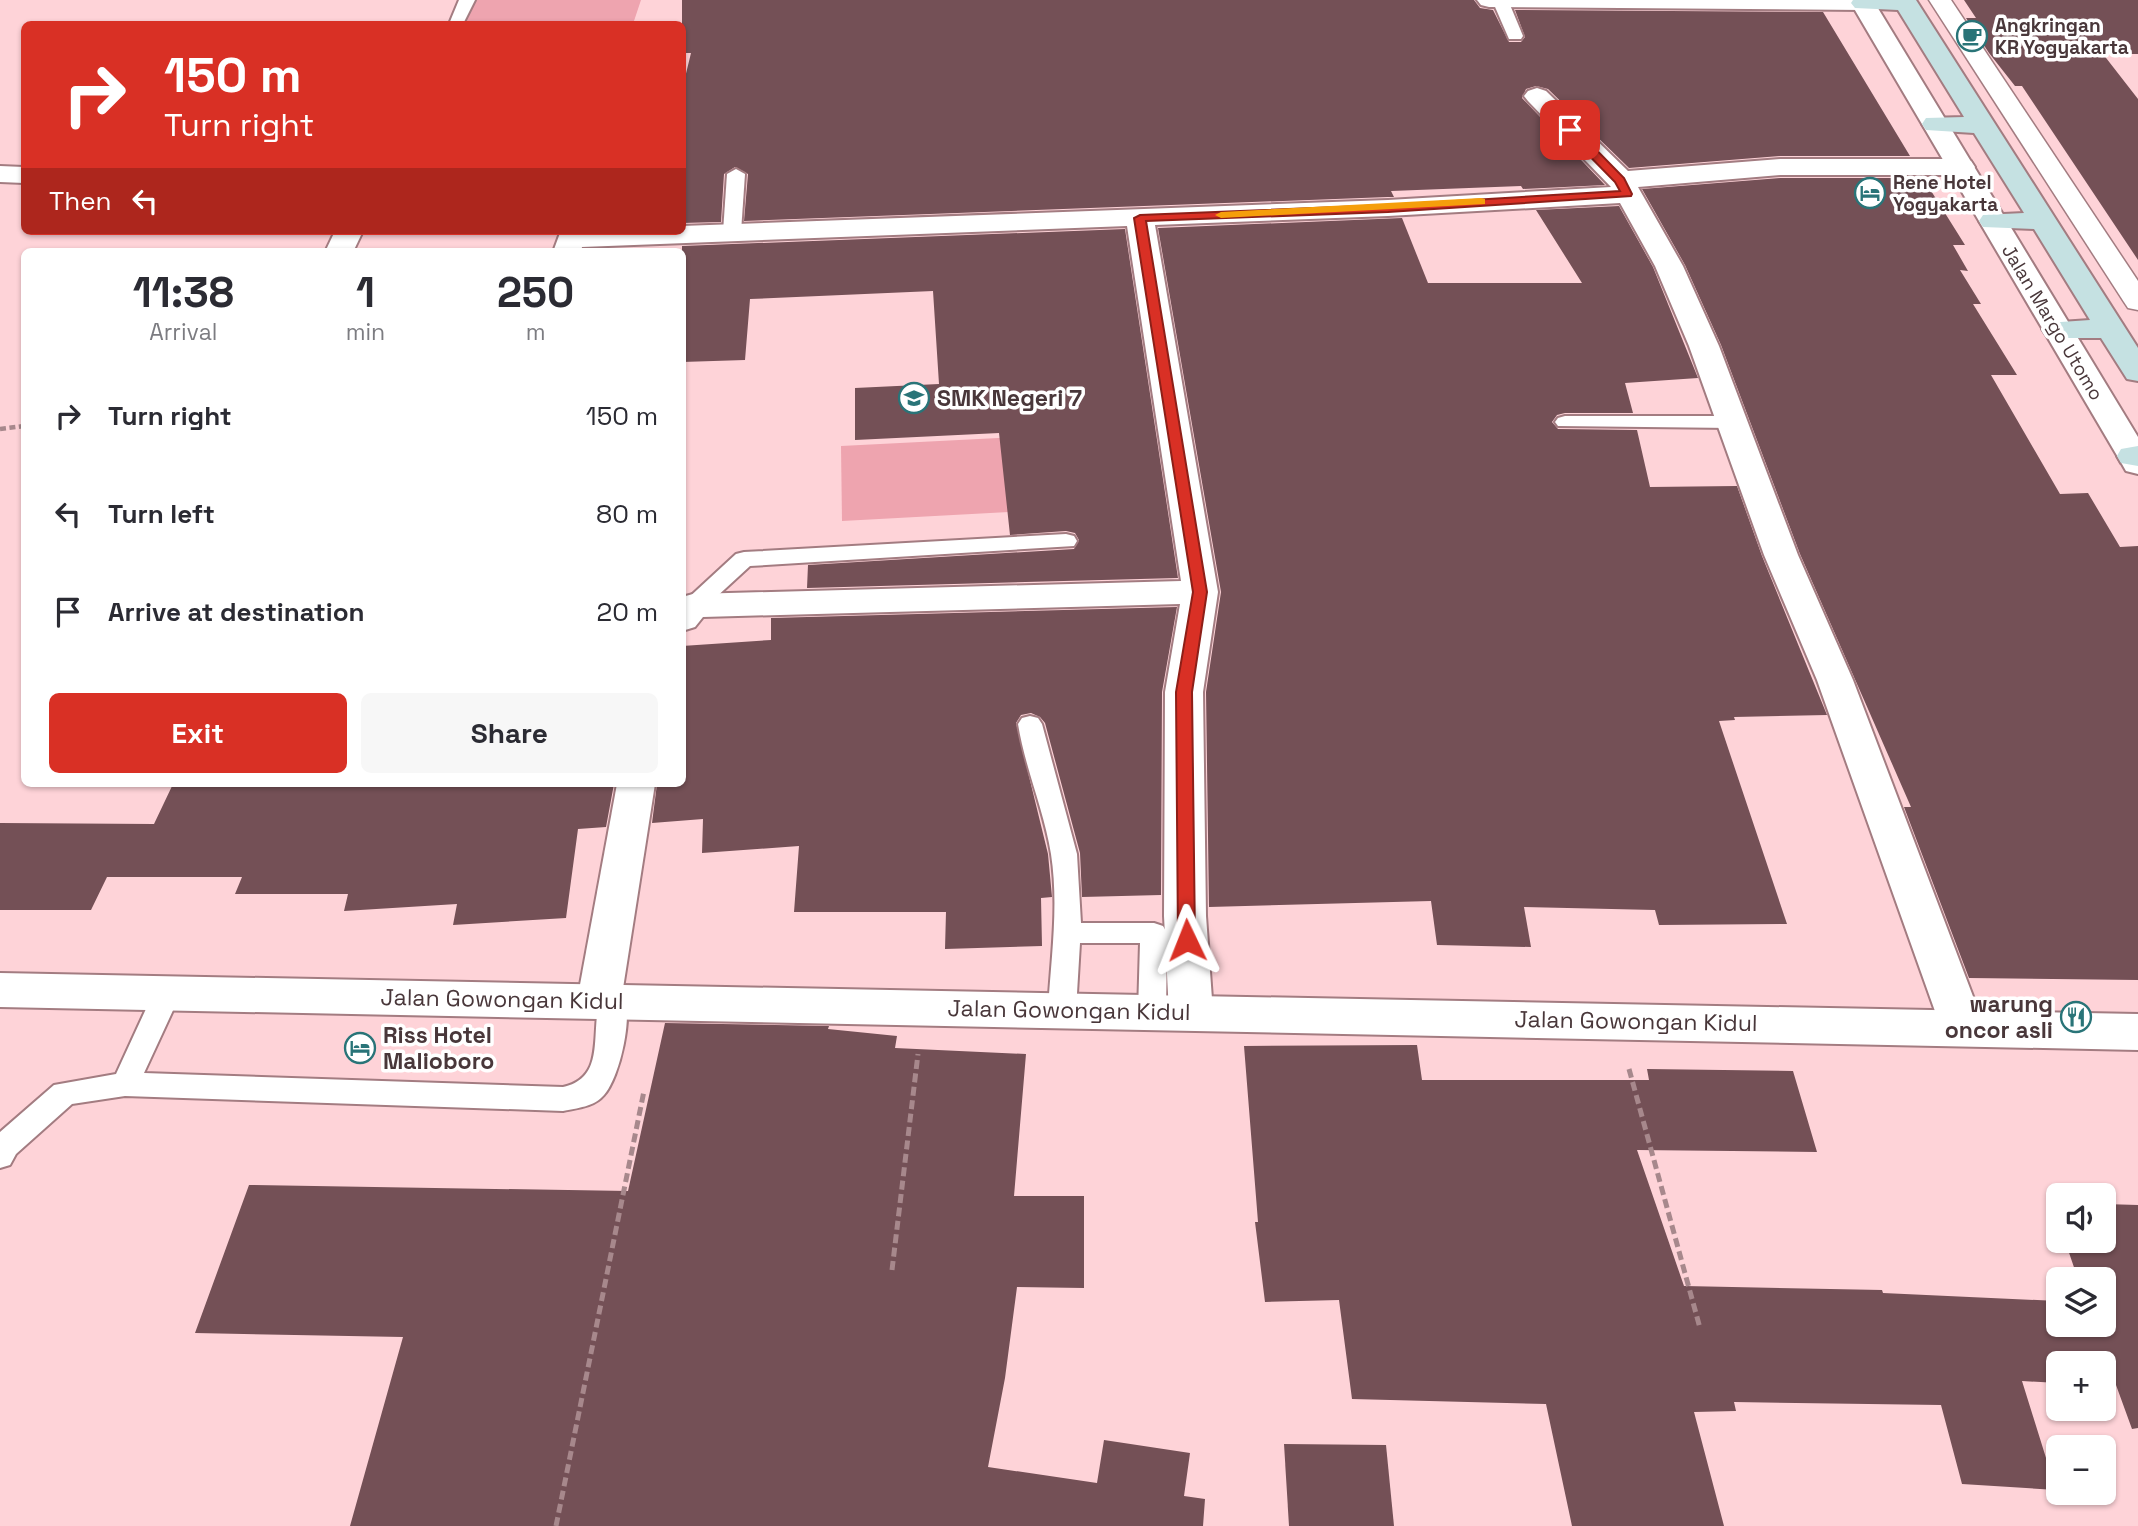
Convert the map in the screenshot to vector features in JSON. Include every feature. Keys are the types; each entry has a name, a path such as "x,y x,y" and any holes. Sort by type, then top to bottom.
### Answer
{"main road":[{"path":"1862,1 1905,2"},
{"name":"Jalan Margo Utomo","path":"1905,2 2138,372"},
{"path":"1935,124 1982,125"},
{"path":"1993,221 2043,221"},
{"path":"2057,329 2111,329"}],"street":[{"path":"1489,0 1862,1"},
{"path":"1940,0 2138,302"},
{"name":"Jalan Margo Utomo","path":"1862,1 2136,459"},
{"path":"1537,96 1624,187 1669,267 1704,346 1781,555 1835,680 1963,1028"},
{"path":"686,235 1388,208 1624,187 1780,167 1961,167"},
{"path":"0,174 21,175"},
{"path":"1140,218 1200,592 1184,692 1185,916 1172,1013"},
{"path":"568,241 677,235"},
{"path":"688,612 1200,592"},
{"path":"606,1001 636,787"},
{"name":"Jalan Gowongan Kidul","path":"0,990 2138,1031"}],"lane":[{"path":"457,21 467,0"},
{"path":"1500,0 1515,36"},
{"path":"732,232 737,174"},
{"path":"1565,422 1731,422"},
{"path":"688,612 744,559 1066,541"},
{"path":"1030,724 1034,753 1064,853 1069,902 1062,1010"},
{"path":"1067,933 1154,933 1172,1013"},
{"path":"125,1084 167,993"},
{"path":"0,1156 6,1145 64,1093 125,1084 564,1099 586,1094 599,1082 607,1060 606,1001"}],"path":[{"path":"0,429 21,426"},
{"path":"892,1270 919,1046 920,1007"},
{"path":"1627,1060 1700,1328"},
{"path":"556,1526 646,1081"}],"shaded area":[{"path":"474,0 641,0 634,21 464,21"},
{"path":"1035,436 1044,510 842,521 841,446"}],"building":[{"path":"682,0 1474,0 1480,8 1493,10 1509,42 1521,42 1525,37 1515,10 1823,12 1910,156 1780,156 1629,168 1548,89 1536,86 1526,89 1522,98 1605,185 1391,191 1394,197 744,221 748,174 735,167 724,174 721,222 686,223 686,74 691,53 686,53 686,21 682,21"},
{"path":"1964,0 2138,0 2138,54 2103,54 2138,99 2138,260 2022,86 2015,86 1989,53 1966,18 1976,18"},
{"path":"1780,178 1923,178 1965,245 1953,245 1968,271 1960,270 1981,304 1973,304 2017,375 1991,375 2060,494 2088,493 2120,547 2138,546 2138,980 1969,978 1904,807 1911,807 1800,554 1721,345 1685,265 1642,189"},
{"path":"1619,206 1653,267 1698,378 1625,383 1633,413 1565,413 1557,415 1552,422 1558,429 1637,430 1650,487 1737,486 1762,556 1827,715 1734,717 1735,720 1719,721 1787,924 1659,925 1655,910 1524,907 1531,947 1437,945 1431,901 1209,907 1206,692 1221,592 1158,228 1402,218 1428,283 1582,283 1536,210"},
{"path":"1125,229 1178,578 807,588 808,565 1074,549 1079,540 1075,533 1066,531 1010,535 999,433 855,440 855,388 939,384 933,291 750,299 745,360 686,362 686,248 682,246"},
{"path":"1177,607 1162,692 1161,895 1082,897 1080,853 1045,723 1031,713 1021,715 1016,723 1048,854 1052,897 1041,898 1042,946 945,949 946,912 794,912 799,846 702,853 703,819 652,823 657,787 686,787 686,646 771,640 771,618"},
{"path":"172,787 613,787 606,827 578,829 566,918 453,925 457,904 344,911 348,894 235,894 242,877 107,877 91,910 0,910 0,823 154,824"},
{"path":"665,1023 829,1026 828,1029 897,1036 895,1048 1026,1054 1014,1196 1084,1196 1084,1288 1017,1287 1005,1378 988,1467 1097,1483 1104,1440 1190,1453 1184,1496 1205,1499 1203,1526 350,1526 403,1337 195,1333 249,1185 628,1191"},
{"path":"1417,1045 1422,1080 1649,1080 1647,1069 1793,1071 1817,1152 1637,1150 1684,1286 1882,1290 1883,1293 2046,1300 2046,1337 2116,1337 2116,1267 2074,1267 2069,1253 2116,1253 2116,1204 2138,1205 2138,1428 2132,1429 2116,1385 2116,1351 2046,1351 2046,1382 2022,1381 2046,1458 2046,1489 1962,1484 1941,1405 1734,1402 1736,1411 1694,1412 1724,1526 1572,1526 1546,1404 1352,1399 1339,1300 1265,1302 1255,1222 1258,1222 1244,1046"},
{"path":"1284,1444 1386,1445 1394,1526 1289,1526"}],"slow traffic":[{"path":"1221,215 1481,202"}],"place":[{"name":"Angkringan KR Yogyakarta","path":"1972,36"},
{"name":"Rene Hotel Yogyakarta","path":"1870,193"},
{"name":"SMK Negeri 7","path":"914,398"},
{"name":"warung oncor asli","path":"2076,1017"},
{"name":"Riss Hotel Malioboro","path":"360,1048"}],"route":[{"path":"1187,940 1184,692 1200,592 1140,218 1388,208 1627,194 1620,180 1570,130"}]}
